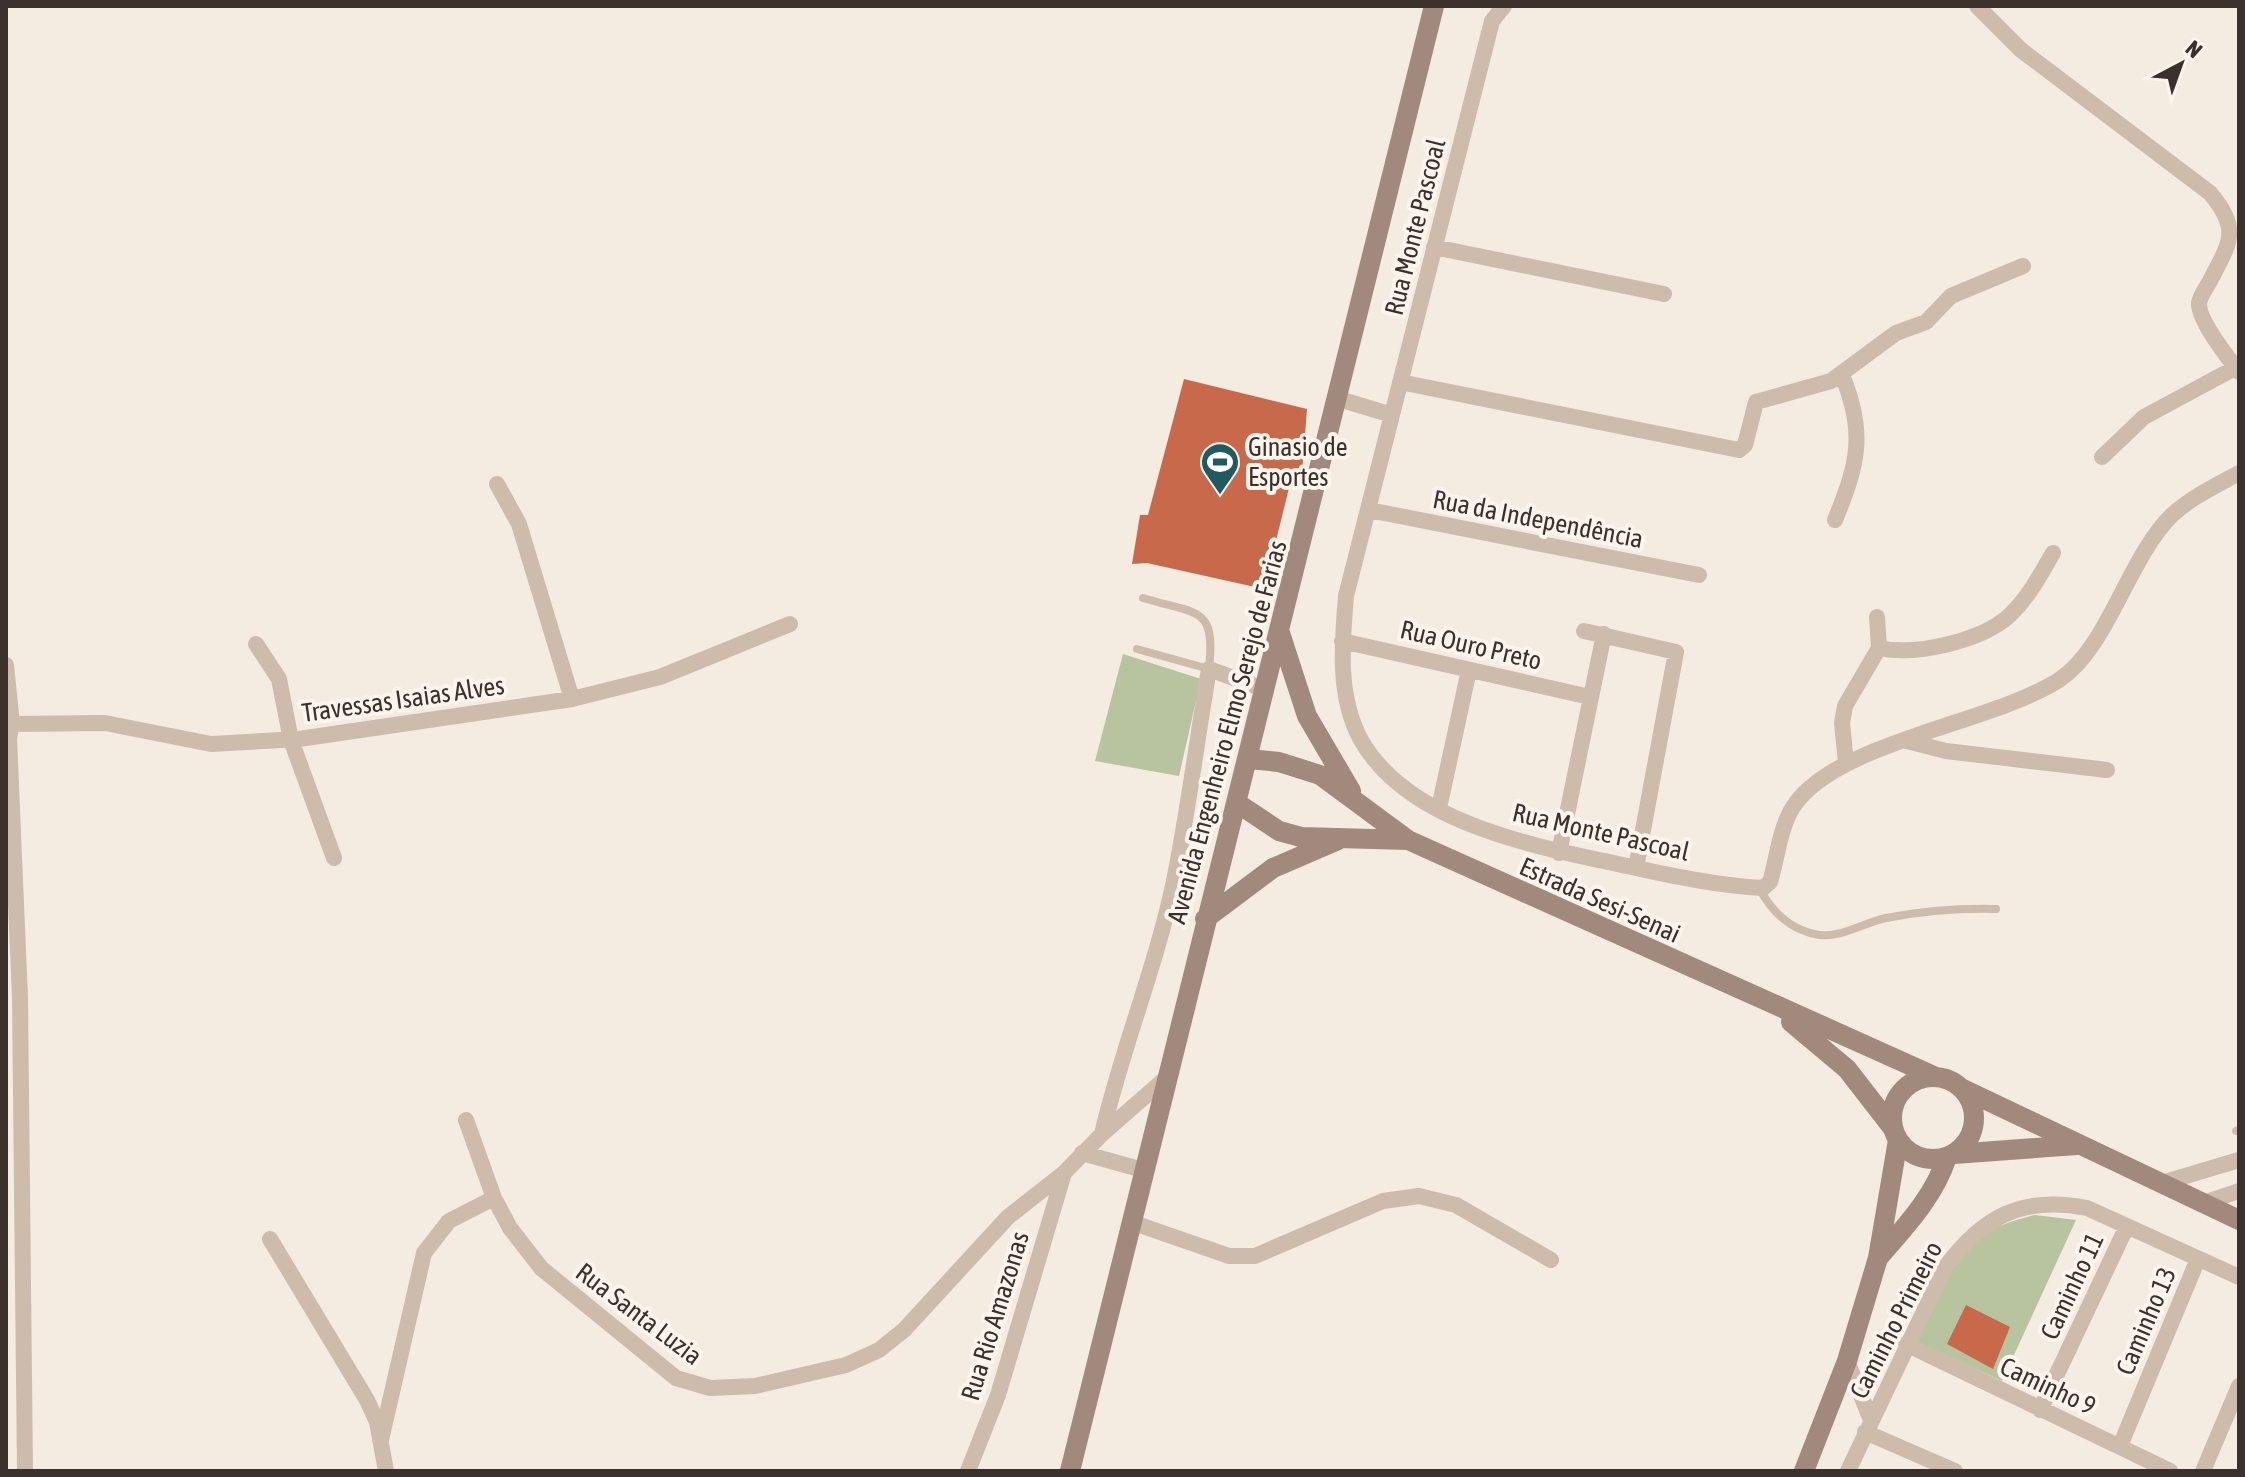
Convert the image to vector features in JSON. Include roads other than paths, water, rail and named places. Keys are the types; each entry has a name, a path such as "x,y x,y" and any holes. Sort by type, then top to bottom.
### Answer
{"street":[{"name":"Avenida Engenheiro Elmo Serejo de Farias","path":"1070,1471 1182,1024 1205,919 1249,759 1339,399 1434,6"},
{"name":"Rua Monte Pascoal","path":"1504,6 1492,21 1346,596 1342,641 1345,687 1359,736 1386,773 1439,808 1487,831 1559,853 1758,888"},
{"path":"1977,6 2021,50 2210,193 2223,209 2232,229 2229,244 2199,301 2200,315 2237,370 2144,417 2102,457"},
{"path":"1434,247 1664,294"},
{"path":"1400,382 1739,450 1745,445 1756,402 1842,375 1896,333 1926,322 1951,296 2023,266"},
{"path":"1835,520 1849,487 1859,436 1856,409 1842,375"},
{"path":"1339,399 1392,415"},
{"path":"1758,888 1770,882 1788,816 1796,802 1846,763 2025,698 2069,672 2084,655 2163,526 2181,508 2239,473"},
{"path":"497,484 519,524 572,699"},
{"name":"Rua da Independência","path":"1369,510 1699,575"},
{"path":"1879,648 1898,652 1933,648 2001,623 2032,591 2053,553"},
{"path":"1846,763 1842,723 1845,706 1879,648 1877,617"},
{"name":"Travessas Isaias Alves","path":"12,724 105,723 211,744 291,740 572,699 660,677 790,624"},
{"path":"1584,631 1676,652 1636,868"},
{"path":"1280,633 1307,716 1328,756 1360,805"},
{"path":"1559,853 1604,634"},
{"name":"Rua Ouro Preto","path":"1342,641 1590,697"},
{"path":"256,644 279,679 291,740 334,858"},
{"path":"6,665 12,724 9,738 11,910 25,1471"},
{"path":"1102,1134 1116,1072 1150,970 1174,882 1209,669 1266,690"},
{"path":"1439,808 1469,670"},
{"path":"1907,741 1946,751 2107,770"},
{"name":"Estrada Sesi-Senai","path":"1249,759 1279,762 1320,775 1408,840 1772,1006 1934,1076"},
{"name":"Estrada Sesi-Senai","path":"1237,803 1290,834 1408,840"},
{"path":"1205,919 1273,868 1349,836"},
{"name":"Estrada Sesi-Senai","path":"1772,1006 1847,1069 1895,1134"},
{"path":"1804,1471 1847,1361 1878,1258 1895,1134 1891,1115 1901,1091 1921,1077 1945,1078 2077,1145 2239,1220"},
{"path":"1082,1153 1166,1078"},
{"path":"1878,1258 1914,1217 1950,1155 1964,1146 1974,1123 1970,1099 1963,1089"},
{"name":"Rua Santa Luzia","path":"466,1120 494,1198 527,1254 676,1378 710,1388 755,1386 801,1377 846,1365 879,1350 904,1330 1008,1217 1064,1173 1082,1153"},
{"path":"1895,1134 1914,1155 1935,1159 1950,1155 2077,1145"},
{"path":"1082,1153 1143,1170"},
{"path":"2162,1183 2239,1160"},
{"name":"Rua Rio Amazonas","path":"968,1471 998,1395 1064,1173"},
{"path":"2203,1203 2239,1191"},
{"path":"1131,1222 1229,1256 1255,1256 1383,1201 1419,1196 1456,1205 1551,1260"},
{"path":"381,1440 424,1253 449,1221 494,1198"},
{"name":"Caminho Primeiro","path":"1848,1471 1942,1271 1964,1241 2009,1212 2036,1204 2060,1203 2087,1208 2239,1277"},
{"name":"Caminho 11","path":"2040,1410 2127,1226"},
{"path":"270,1239 367,1400 381,1440 386,1471"},
{"name":"Caminho 13","path":"2120,1446 2198,1259"},
{"name":"Caminho 9","path":"1906,1344 2170,1471"},
{"path":"1847,1361 1868,1426 1955,1471"},
{"path":"2203,1471 2239,1386"}],"lane":[{"path":"1137,649 1209,669 1212,636 1208,624 1200,615 1143,598"},
{"path":"1758,888 1771,908 1788,922 1823,936 1882,919 1944,908 1996,909"}],"place":[{"name":"Ginasio de Esportes","path":"1220,496"}]}
